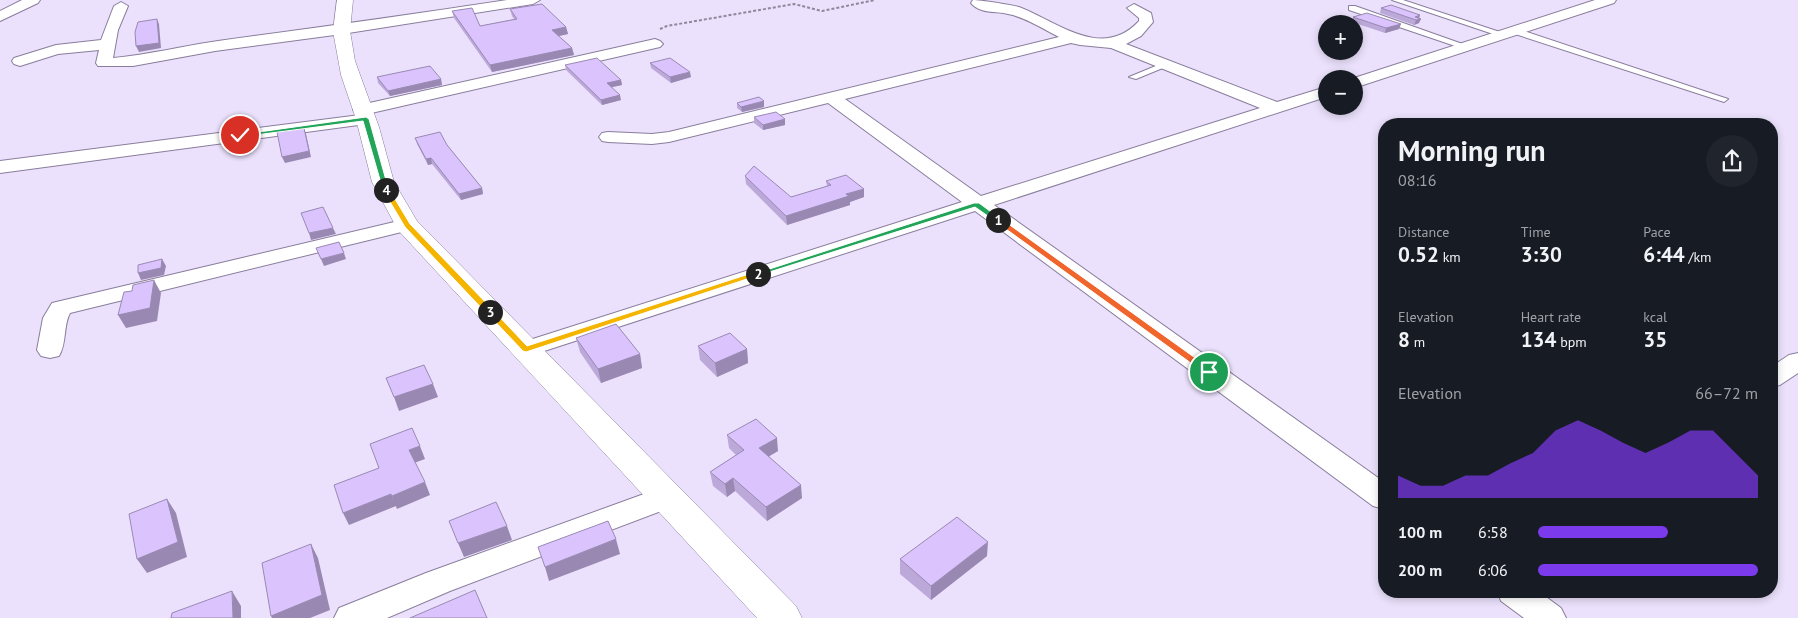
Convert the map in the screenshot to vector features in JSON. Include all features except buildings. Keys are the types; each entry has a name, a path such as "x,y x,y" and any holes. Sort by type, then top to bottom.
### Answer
{"street":[{"path":"3,20 33,0"},
{"path":"345,0 342,30 345,59 364,114 382,181 407,225 782,618"},
{"path":"121,6 111,30 104,63 133,61 215,46 342,30 533,0"},
{"path":"1363,80 1609,0"},
{"path":"978,3 985,7 1014,10 1072,38 1087,42 1114,44 1276,108"},
{"path":"1114,44 1136,33 1146,22 1146,16 1134,8"},
{"path":"608,137 652,139 669,137 1072,38"},
{"path":"20,61 50,52 108,44"},
{"path":"0,167 364,114 655,44"},
{"path":"526,349 1318,95"},
{"path":"831,97 1378,494"},
{"path":"50,350 56,318 60,308 407,225"},
{"path":"1778,374 1798,361"},
{"path":"351,618 438,582 666,497"},
{"path":"1522,598 1549,618"}],"lane":[{"path":"1396,0 1724,99"},
{"path":"1352,8 1467,47"},
{"path":"1133,77 1166,65"}],"path":[{"path":"655,44 662,40 660,29 667,26 794,4 822,11 875,0"}],"route":[{"path":"240,135 366,119 382,181 407,225 526,349 976,204 1209,372"}]}
